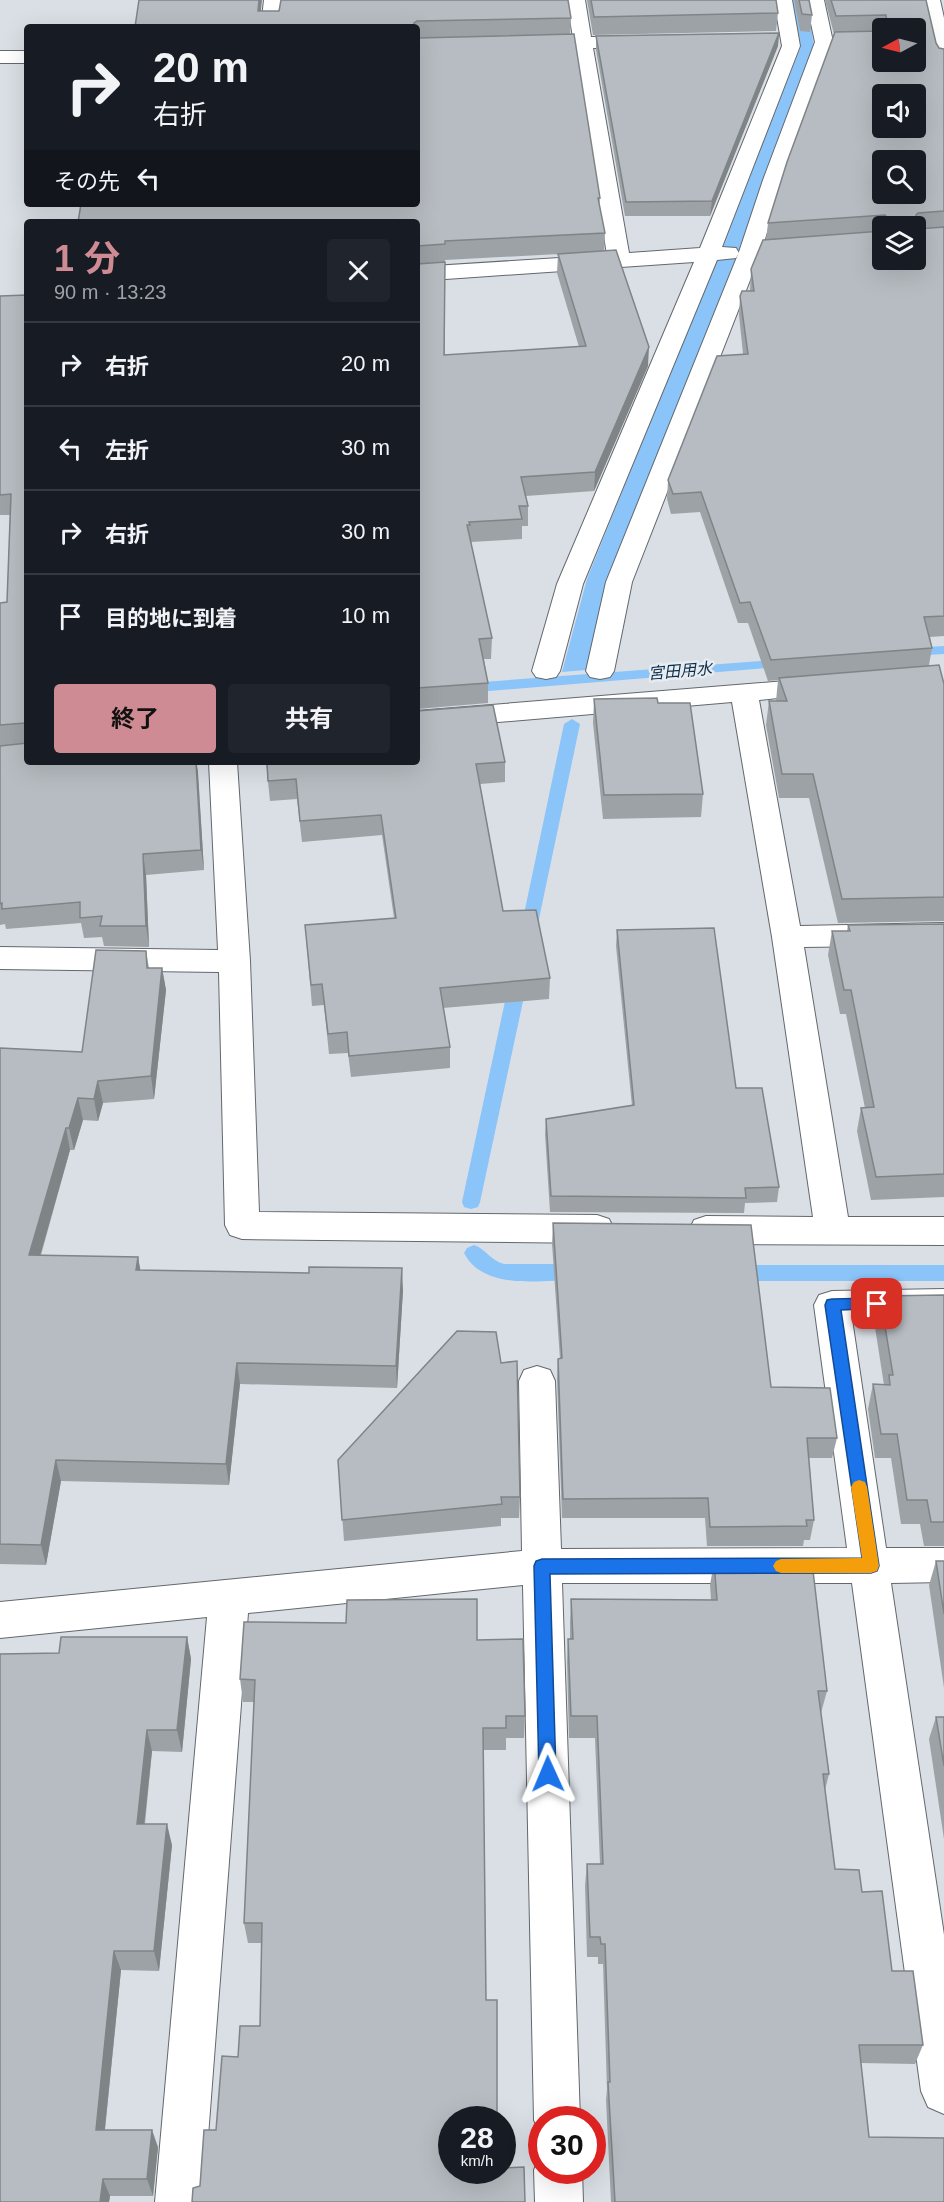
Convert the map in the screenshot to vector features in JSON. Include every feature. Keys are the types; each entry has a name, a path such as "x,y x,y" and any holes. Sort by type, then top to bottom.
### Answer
{"street":[{"path":"270,24 273,0"},
{"path":"576,0 619,260"},
{"path":"546,671 570,584 708,255 791,46 783,0"},
{"path":"600,671 619,582 760,251 773,180 824,42 815,0"},
{"path":"931,0 936,38 944,60"},
{"path":"767,39 847,41"},
{"path":"512,45 664,41"},
{"path":"0,57 24,57"},
{"path":"420,274 760,251"},
{"path":"420,720 850,684"},
{"path":"744,692 787,938 833,1231"},
{"path":"223,765 234,961 242,1225 632,1229"},
{"path":"787,938 944,934"},
{"path":"0,958 234,961"},
{"path":"680,1230 944,1231"},
{"path":"944,1303 832,1305 944,2091"},
{"path":"537,1381 556,2106"},
{"path":"0,1620 542,1566 944,1565"},
{"path":"179,2202 229,1598"},
{"path":"558,2184 559,2202"}],"water":[{"path":"792,0 807,0 814,47 734,263 607,581 586,670 562,672 587,579 801,46"}],"building":[{"path":"139,0 259,0 258,11 279,11 281,0 568,0 571,18 417,21 414,24 135,24"},
{"path":"591,0 776,0 778,13 594,17"},
{"path":"799,0 809,0 812,15 802,14"},
{"path":"831,0 926,0 936,43 939,48 944,49 944,211 918,213 916,216 885,215 768,223 787,162 835,32 872,31 872,72 926,72 926,18 886,18 886,15 836,16"},
{"path":"779,33 712,201 626,202 596,36"},
{"path":"574,34 605,233 445,241 445,244 420,246 420,219 78,219 80,207 420,207 420,38"},
{"path":"944,227 944,616 924,617 932,648 771,660 750,602 740,603 701,492 673,494 668,480 717,356 748,354 740,296 742,291 754,291 751,269 763,240 872,232 872,270 926,270 926,228"},
{"path":"616,250 649,347 595,472 521,477 528,506 519,506 522,519 469,522 470,525 467,525 492,638 479,639 488,683 420,688 420,264 445,262 444,355 586,346 558,254"},
{"path":"24,295 24,723 0,725 0,603 7,602 11,494 0,495 0,296"},
{"path":"939,665 944,684 944,897 842,899 813,774 782,774 769,701 787,701 779,678"},
{"path":"657,698 658,703 690,703 703,794 604,795 594,699"},
{"path":"493,705 505,762 476,764 503,911 536,910 550,978 440,988 450,1047 349,1056 347,1032 328,1034 322,984 311,985 305,925 396,918 381,815 300,821 296,779 268,781 267,765 420,765 420,711"},
{"path":"24,743 24,765 196,765 201,850 143,854 146,926 100,926 102,916 80,918 80,902 2,909 2,903 0,904 0,746"},
{"path":"944,924 944,1174 876,1177 861,1108 874,1107 851,990 844,990 832,931 850,931 848,925"},
{"path":"714,928 736,1088 762,1088 779,1187 745,1188 746,1198 551,1196 546,1119 634,1105 617,930"},
{"path":"96,950 146,951 147,968 162,968 151,1076 98,1081 94,1099 78,1098 69,1128 66,1128 29,1255 138,1257 136,1270 309,1273 309,1267 402,1268 396,1366 237,1363 226,1464 56,1460 41,1545 0,1544 0,1048 82,1052"},
{"path":"553,1223 751,1225 771,1387 830,1388 837,1438 807,1438 814,1520 806,1520 807,1526 710,1527 708,1498 563,1499 558,1359 562,1358"},
{"path":"944,1295 944,1522 931,1522 927,1500 907,1500 897,1434 881,1434 873,1384 890,1385 889,1375 893,1375 880,1296"},
{"path":"457,1331 496,1332 501,1363 517,1361 520,1497 501,1497 502,1504 342,1520 338,1460"},
{"path":"936,1561 944,1561 944,1614"},
{"path":"714,1562 812,1562 827,1691 818,1691 829,1774 823,1774 835,1869 859,1870 862,1892 882,1891 892,1971 913,1971 923,2045 859,2045 869,2137 944,2138 944,2202 615,2202 608,2082 610,2082 605,1944 601,1944 600,1937 590,1937 587,1864 603,1864 597,1716 571,1716 568,1639 573,1639 571,1599 717,1600"},
{"path":"477,1599 477,1640 523,1639 525,1716 506,1716 506,1728 483,1728 486,2000 497,2000 497,2106 438,2106 438,2184 516,2184 516,2167 524,2167 525,2202 192,2202 193,2188 200,2186 204,2130 216,2130 222,2056 238,2057 240,2026 260,2026 262,1923 244,1923 255,1680 240,1679 244,1622 346,1623 347,1600"},
{"path":"61,1637 187,1637 177,1730 147,1730 137,1824 167,1824 154,1951 114,1951 96,2130 152,2130 147,2179 103,2179 100,2202 0,2202 0,1654 59,1653"},
{"path":"936,1717 944,1717 944,1766"}],"waterway":[{"name":"宮田用水","path":"909,652 944,650"},
{"name":"宮田用水","path":"420,692 786,663"},
{"path":"528,933 572,724"},
{"path":"471,1202 519,978"},
{"path":"474,1253 489,1268 504,1272 576,1272"},
{"path":"733,1273 944,1273"}],"slow traffic":[{"path":"781,1566 871,1566 859,1487"}],"route":[{"path":"548,1774 542,1566 871,1566 832,1305 877,1304"}]}
